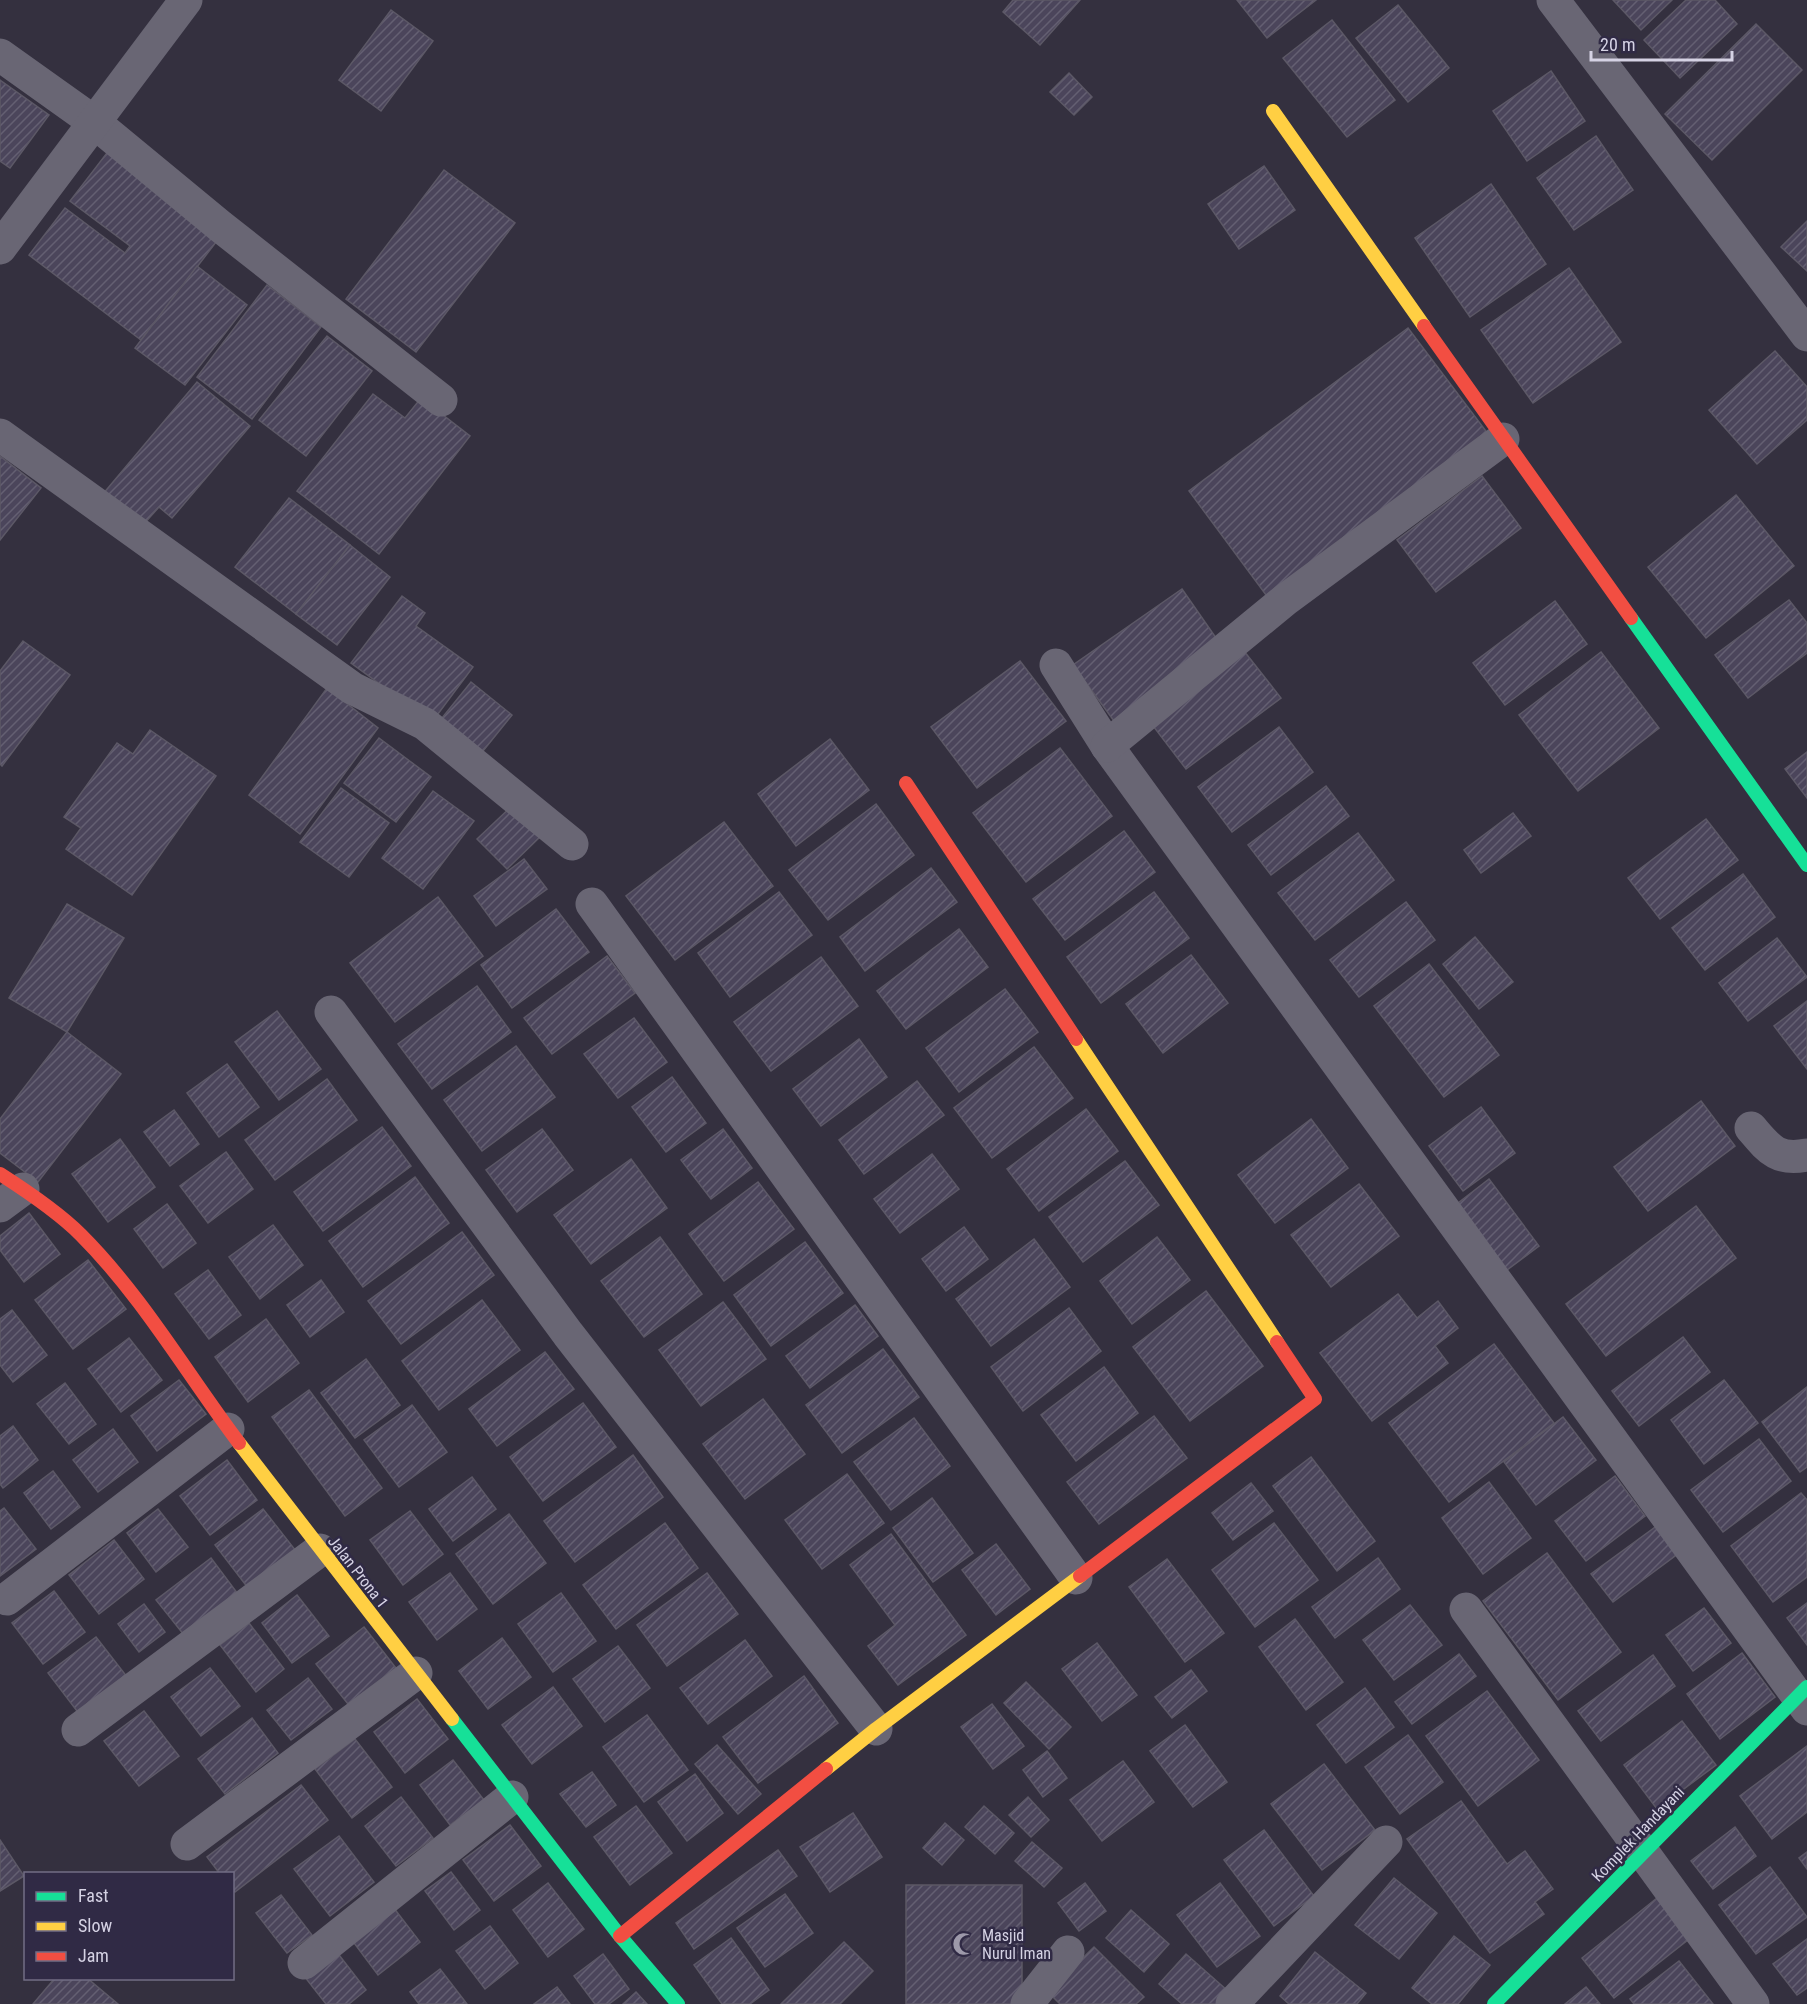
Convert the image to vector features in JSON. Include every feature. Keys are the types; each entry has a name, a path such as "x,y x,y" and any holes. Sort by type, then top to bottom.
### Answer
{"street":[{"path":"0,248 186,0"},
{"path":"1553,0 1807,335"},
{"path":"0,55 94,122 220,226 441,400"},
{"path":"1273,111 1503,440 1807,865"},
{"path":"0,435 352,688 426,724 572,844"},
{"path":"1107,746 1285,600 1503,440"},
{"path":"1056,665 1107,746 1804,1697"},
{"path":"620,1936 876,1729 1315,1399 906,783"},
{"path":"592,904 1076,1578"},
{"path":"331,1012 568,1334 876,1729"},
{"path":"1751,1128 1772,1151 1792,1158 1807,1155"},
{"name":"Jalan Prona 1","path":"8,1189 80,1234 130,1292 228,1429 320,1550 620,1936 678,2004"},
{"path":"7,1599 228,1429"},
{"path":"78,1730 320,1550"},
{"path":"1466,1609 1753,2004"},
{"path":"187,1844 416,1673"},
{"name":"Komplek Handayani","path":"1502,2001 1642,1853 1804,1697"},
{"path":"304,1963 512,1797"},
{"path":"1232,2004 1386,1842"},
{"path":"1027,2004 1068,1952"}],"building":[{"path":"1013,0 1080,0 1040,45 1003,12"},
{"path":"1237,0 1316,0 1267,38"},
{"path":"1613,0 1672,0 1641,30"},
{"path":"1686,0 1715,0 1737,24 1680,78 1644,40"},
{"path":"1398,5 1449,68 1408,102 1356,38"},
{"path":"391,10 433,41 381,111 339,80"},
{"path":"1332,20 1395,100 1347,137 1283,58"},
{"path":"1756,24 1802,70 1712,160 1665,114"},
{"path":"1551,71 1585,121 1527,161 1493,111"},
{"path":"1069,73 1092,97 1074,115 1050,92"},
{"path":"0,80 49,115 10,168 0,161"},
{"path":"1596,136 1633,190 1574,230 1537,178"},
{"path":"110,149 223,233 141,340 29,255 65,208 125,253 130,246 70,201"},
{"path":"1264,166 1295,210 1239,249 1208,204"},
{"path":"444,170 515,223 416,352 346,299"},
{"path":"1491,184 1546,264 1470,317 1415,238"},
{"path":"1807,221 1807,271 1781,247"},
{"path":"197,266 247,305 185,385 135,348"},
{"path":"1569,268 1621,342 1533,403 1481,330"},
{"path":"267,285 321,327 252,419 197,377"},
{"path":"1408,328 1495,443 1275,607 1189,491"},
{"path":"327,336 372,371 306,456 259,420"},
{"path":"1775,351 1807,387 1807,420 1757,464 1709,410"},
{"path":"197,382 250,426 172,518 159,507 142,526 103,494"},
{"path":"373,394 405,418 421,398 470,436 379,554 297,491"},
{"path":"0,456 41,488 0,540"},
{"path":"1482,476 1521,528 1436,592 1397,540"},
{"path":"1736,495 1794,566 1706,638 1648,567"},
{"path":"289,498 350,545 296,614 235,567"},
{"path":"350,545 390,577 337,645 296,614"},
{"path":"1182,589 1221,645 1114,721 1073,665"},
{"path":"402,596 425,613 416,626 473,667 432,722 351,663"},
{"path":"1789,600 1807,623 1807,653 1748,698 1715,655"},
{"path":"1555,601 1587,644 1505,705 1473,663"},
{"path":"23,641 70,675 2,766 0,764 0,671"},
{"path":"1244,651 1281,698 1186,769 1150,722"},
{"path":"1601,652 1659,728 1578,791 1519,715"},
{"path":"1020,661 1066,721 977,788 931,727"},
{"path":"471,682 512,715 479,756 438,723"},
{"path":"327,688 378,728 300,834 249,795"},
{"path":"1279,727 1313,772 1232,832 1198,787"},
{"path":"150,730 216,776 132,895 66,849 81,828 64,817 117,743 133,754"},
{"path":"379,738 431,777 396,822 344,783"},
{"path":"830,739 869,790 796,846 758,794"},
{"path":"1060,748 1112,816 1026,882 973,813"},
{"path":"1807,752 1807,798 1785,769"},
{"path":"1326,786 1349,816 1271,875 1248,845"},
{"path":"341,788 389,823 349,877 300,842"},
{"path":"433,791 474,821 423,889 382,858"},
{"path":"876,804 914,855 828,920 789,870"},
{"path":"513,805 542,835 507,869 477,839"},
{"path":"1513,813 1531,836 1481,873 1464,850"},
{"path":"1706,819 1738,860 1660,919 1628,878"},
{"path":"724,822 773,886 675,960 626,896"},
{"path":"1124,831 1155,872 1065,940 1033,899"},
{"path":"1358,833 1394,880 1315,940 1278,893"},
{"path":"524,859 547,889 496,926 474,896"},
{"path":"931,868 957,902 865,971 840,937"},
{"path":"1743,874 1775,917 1705,970 1672,928"},
{"path":"779,892 812,935 730,997 698,953"},
{"path":"1154,892 1189,938 1101,1003 1067,957"},
{"path":"438,897 483,956 395,1022 350,963"},
{"path":"1406,902 1435,940 1359,997 1330,960"},
{"path":"67,904 124,938 67,1032 9,998"},
{"path":"556,909 589,952 512,1008 481,965"},
{"path":"959,929 988,967 906,1029 877,991"},
{"path":"1475,937 1513,982 1479,1009 1443,964"},
{"path":"1777,938 1807,977 1748,1021 1719,983"},
{"path":"1191,955 1228,1003 1163,1053 1126,1004"},
{"path":"607,956 635,993 552,1054 524,1018"},
{"path":"821,957 858,1006 771,1071 734,1022"},
{"path":"1429,964 1499,1055 1444,1097 1374,1006"},
{"path":"477,986 511,1032 432,1089 398,1044"},
{"path":"1005,989 1038,1032 959,1092 926,1048"},
{"path":"1807,1001 1807,1069 1774,1026"},
{"path":"277,1011 321,1069 279,1100 235,1042"},
{"path":"634,1018 667,1062 618,1098 584,1054"},
{"path":"67,1032 121,1074 38,1182 0,1153 0,1119"},
{"path":"859,1039 887,1077 821,1126 793,1089"},
{"path":"516,1046 555,1097 482,1151 444,1100"},
{"path":"1034,1047 1073,1098 992,1158 954,1108"},
{"path":"227,1064 259,1107 219,1137 187,1093"},
{"path":"672,1077 706,1123 666,1152 632,1107"},
{"path":"327,1079 357,1120 275,1180 245,1140"},
{"path":"917,1081 944,1115 864,1174 839,1140"},
{"path":"1701,1101 1735,1146 1648,1211 1614,1167"},
{"path":"1481,1107 1515,1153 1463,1191 1429,1146"},
{"path":"1086,1109 1118,1151 1039,1211 1007,1169"},
{"path":"174,1110 199,1144 170,1166 144,1132"},
{"path":"1311,1119 1348,1168 1275,1223 1238,1175"},
{"path":"382,1127 411,1166 323,1231 294,1192"},
{"path":"542,1129 573,1170 517,1212 486,1170"},
{"path":"723,1129 752,1168 711,1199 681,1160"},
{"path":"120,1139 155,1187 108,1222 72,1174"},
{"path":"226,1152 253,1189 208,1223 180,1186"},
{"path":"932,1154 959,1189 900,1233 874,1199"},
{"path":"631,1159 667,1208 591,1264 554,1215"},
{"path":"1125,1161 1159,1205 1083,1262 1049,1217"},
{"path":"415,1177 449,1223 363,1287 329,1241"},
{"path":"1489,1179 1539,1246 1503,1273 1453,1207"},
{"path":"758,1182 794,1229 724,1281 689,1234"},
{"path":"1359,1184 1399,1236 1331,1287 1291,1235"},
{"path":"167,1204 196,1243 163,1268 134,1229"},
{"path":"1696,1206 1736,1258 1606,1356 1566,1304"},
{"path":"29,1213 60,1254 24,1282 0,1250 0,1236"},
{"path":"273,1225 303,1265 260,1299 229,1257"},
{"path":"964,1227 988,1259 946,1291 922,1259"},
{"path":"462,1232 494,1275 401,1344 368,1301"},
{"path":"660,1237 702,1294 644,1337 601,1281"},
{"path":"1157,1237 1190,1280 1132,1324 1100,1281"},
{"path":"1034,1239 1070,1287 991,1346 956,1299"},
{"path":"805,1242 843,1293 771,1346 734,1295"},
{"path":"88,1260 126,1309 73,1349 35,1300"},
{"path":"208,1270 241,1315 209,1339 175,1294"},
{"path":"321,1280 344,1312 310,1337 287,1305"},
{"path":"1206,1291 1263,1366 1190,1421 1133,1347"},
{"path":"1398,1294 1417,1318 1438,1301 1458,1328 1435,1346 1448,1363 1372,1421 1320,1353"},
{"path":"482,1300 520,1350 439,1410 402,1361"},
{"path":"723,1302 766,1359 701,1406 659,1350"},
{"path":"855,1305 878,1336 810,1388 786,1356"},
{"path":"1069,1308 1101,1351 1023,1411 991,1367"},
{"path":"12,1310 47,1355 13,1382 0,1365 0,1319"},
{"path":"266,1319 299,1363 248,1402 215,1357"},
{"path":"1683,1337 1710,1372 1639,1426 1612,1391"},
{"path":"129,1338 162,1380 121,1412 88,1369"},
{"path":"1494,1344 1554,1423 1449,1502 1389,1423"},
{"path":"883,1349 919,1397 842,1453 806,1405"},
{"path":"545,1352 574,1389 497,1446 469,1409"},
{"path":"366,1359 400,1405 355,1438 321,1393"},
{"path":"1104,1367 1138,1413 1076,1461 1041,1415"},
{"path":"179,1380 206,1414 157,1451 131,1416"},
{"path":"1724,1380 1758,1423 1704,1464 1671,1420"},
{"path":"65,1383 96,1424 69,1444 37,1404"},
{"path":"1807,1387 1807,1467 1800,1472 1762,1422"},
{"path":"309,1390 382,1488 345,1516 272,1417"},
{"path":"763,1399 805,1454 745,1499 703,1444"},
{"path":"583,1403 616,1447 543,1501 510,1457"},
{"path":"412,1405 447,1452 399,1487 364,1440"},
{"path":"1154,1416 1187,1458 1099,1524 1067,1482"},
{"path":"1563,1417 1596,1460 1536,1505 1504,1462"},
{"path":"914,1418 950,1466 891,1510 854,1462"},
{"path":"13,1426 38,1460 3,1488 0,1484 0,1436"},
{"path":"113,1429 138,1462 98,1492 73,1460"},
{"path":"1759,1439 1791,1481 1723,1532 1691,1490"},
{"path":"633,1455 663,1497 575,1562 544,1521"},
{"path":"1311,1457 1375,1541 1337,1571 1273,1486"},
{"path":"227,1460 257,1500 210,1535 180,1496"},
{"path":"53,1471 80,1507 51,1529 24,1493"},
{"path":"847,1474 884,1523 822,1569 785,1520"},
{"path":"1615,1476 1645,1516 1586,1561 1555,1521"},
{"path":"472,1477 496,1509 453,1541 429,1509"},
{"path":"1489,1482 1531,1538 1483,1574 1442,1518"},
{"path":"1251,1483 1273,1511 1233,1540 1212,1513"},
{"path":"1801,1493 1807,1500 1807,1577 1773,1602 1731,1546"},
{"path":"932,1498 973,1553 933,1582 893,1528"},
{"path":"4,1508 36,1549 0,1576 0,1511"},
{"path":"158,1509 188,1547 156,1572 127,1533"},
{"path":"263,1509 296,1551 248,1588 215,1545"},
{"path":"410,1511 443,1554 403,1585 370,1540"},
{"path":"509,1514 546,1563 493,1604 456,1554"},
{"path":"665,1523 698,1568 616,1629 583,1585"},
{"path":"1274,1523 1318,1580 1255,1627 1212,1570"},
{"path":"1658,1525 1679,1553 1613,1602 1591,1574"},
{"path":"891,1534 966,1635 898,1685 868,1646 895,1625 850,1565"},
{"path":"114,1540 144,1579 99,1614 69,1575"},
{"path":"996,1544 1030,1589 996,1615 962,1570"},
{"path":"1547,1553 1621,1652 1558,1700 1483,1601"},
{"path":"211,1558 238,1594 184,1635 156,1600"},
{"path":"1378,1558 1400,1589 1335,1638 1312,1607"},
{"path":"1167,1559 1224,1633 1185,1662 1129,1587"},
{"path":"450,1573 477,1609 437,1640 409,1602"},
{"path":"707,1573 738,1614 667,1666 637,1625"},
{"path":"54,1591 85,1632 43,1664 12,1623"},
{"path":"561,1593 596,1641 553,1672 518,1624"},
{"path":"297,1595 329,1636 292,1663 262,1623"},
{"path":"1807,1603 1807,1645 1787,1618"},
{"path":"144,1604 165,1632 139,1652 118,1624"},
{"path":"1410,1605 1442,1645 1394,1680 1363,1640"},
{"path":"1704,1608 1731,1643 1693,1671 1666,1635"},
{"path":"1295,1619 1343,1682 1306,1710 1259,1647"},
{"path":"249,1623 284,1669 256,1692 220,1645"},
{"path":"364,1627 396,1668 348,1704 316,1664"},
{"path":"96,1637 128,1678 80,1715 48,1673"},
{"path":"502,1638 531,1677 488,1709 459,1671"},
{"path":"745,1640 772,1676 708,1724 680,1688"},
{"path":"1097,1643 1137,1695 1102,1721 1062,1669"},
{"path":"618,1646 650,1688 605,1722 573,1679"},
{"path":"1742,1653 1775,1697 1720,1739 1687,1694"},
{"path":"1459,1654 1476,1676 1412,1724 1395,1702"},
{"path":"1653,1655 1675,1686 1601,1741 1578,1711"},
{"path":"210,1668 240,1706 201,1736 171,1697"},
{"path":"1191,1670 1207,1691 1172,1718 1155,1697"},
{"path":"804,1676 838,1723 758,1783 723,1737"},
{"path":"308,1678 332,1709 291,1740 267,1710"},
{"path":"1026,1682 1071,1727 1049,1749 1004,1703"},
{"path":"553,1687 582,1726 532,1764 502,1725"},
{"path":"1365,1688 1394,1727 1346,1763 1317,1725"},
{"path":"1487,1691 1539,1760 1478,1806 1426,1736"},
{"path":"417,1699 448,1739 405,1773 374,1732"},
{"path":"992,1704 1024,1746 993,1769 961,1727"},
{"path":"144,1711 179,1756 139,1786 104,1741"},
{"path":"647,1715 688,1770 644,1802 603,1747"},
{"path":"252,1718 278,1753 225,1794 198,1759"},
{"path":"1682,1721 1716,1765 1657,1809 1624,1765"},
{"path":"1185,1725 1227,1782 1193,1807 1150,1751"},
{"path":"1408,1735 1443,1782 1400,1814 1365,1767"},
{"path":"355,1739 392,1787 352,1818 315,1769"},
{"path":"717,1745 761,1794 738,1814 695,1764"},
{"path":"1807,1746 1807,1812 1772,1839 1740,1796"},
{"path":"1047,1751 1067,1778 1043,1797 1023,1770"},
{"path":"453,1760 484,1800 450,1825 420,1785"},
{"path":"1123,1761 1154,1802 1102,1841 1070,1800"},
{"path":"1324,1764 1375,1830 1322,1870 1271,1804"},
{"path":"592,1772 616,1805 586,1827 560,1794"},
{"path":"695,1774 723,1813 687,1841 658,1802"},
{"path":"301,1785 328,1820 235,1892 234,1872 218,1872 207,1857"},
{"path":"401,1797 433,1838 396,1866 365,1826"},
{"path":"1028,1797 1049,1820 1031,1837 1009,1815"},
{"path":"1461,1801 1507,1864 1525,1851 1553,1889 1535,1902 1544,1914 1490,1953 1407,1839"},
{"path":"636,1806 672,1853 630,1885 594,1837"},
{"path":"984,1806 1014,1833 995,1854 965,1827"},
{"path":"853,1813 882,1857 830,1892 800,1847"},
{"path":"945,1823 964,1840 942,1865 923,1848"},
{"path":"510,1825 541,1866 494,1901 463,1860"},
{"path":"1735,1827 1756,1856 1713,1889 1691,1861"},
{"path":"1264,1830 1314,1896 1274,1926 1224,1860"},
{"path":"339,1836 374,1882 330,1916 294,1869"},
{"path":"0,1840 24,1876 0,1891"},
{"path":"1032,1842 1062,1868 1044,1887 1015,1861"},
{"path":"778,1850 797,1876 694,1949 676,1923"},
{"path":"1807,1852 1807,1869 1799,1858"},
{"path":"1770,1867 1807,1917 1756,1954 1719,1905"},
{"path":"451,1872 480,1910 454,1930 425,1891"},
{"path":"1394,1878 1437,1913 1399,1959 1355,1925"},
{"path":"548,1883 584,1929 548,1957 513,1910"},
{"path":"1085,1883 1106,1911 1079,1931 1058,1903"},
{"path":"1220,1883 1260,1936 1217,1967 1177,1915"},
{"name":"Masjid Nurul Iman","path":"906,1885 1022,1885 1022,2004 906,2004"},
{"path":"785,1894 813,1933 765,1967 737,1928"},
{"path":"281,1895 312,1935 287,1953 256,1913"},
{"path":"1657,1898 1689,1939 1614,1998 1582,1958"},
{"path":"390,1903 420,1942 378,1975 348,1935"},
{"path":"1131,1910 1169,1944 1144,1972 1106,1938"},
{"path":"490,1926 518,1963 485,1989 456,1951"},
{"path":"1454,1936 1490,1965 1458,2004 1432,2004 1412,1988"},
{"path":"731,1938 769,1990 750,2004 722,2004 694,1965"},
{"path":"1807,1939 1807,1988 1797,1995 1773,1964"},
{"path":"844,1942 873,1971 840,2004 781,2004"},
{"path":"1094,1947 1144,1997 1136,2004 1060,2004 1048,1992"},
{"path":"336,1951 366,1990 349,2004 326,2004 304,1976"},
{"path":"1315,1952 1366,1993 1357,2004 1289,2004 1280,1996"},
{"path":"603,1954 629,1989 609,2004 595,2004 574,1976"},
{"path":"1186,1954 1228,1991 1216,2004 1182,2004 1159,1984"},
{"path":"1679,1961 1713,2004 1634,2004 1630,1999"},
{"path":"440,1969 467,2004 419,2004 410,1992"},
{"path":"53,1980 89,1980 118,2004 33,2004"},
{"path":"557,1987 570,2004 534,2004"},
{"path":"1586,1987 1600,2004 1565,2004"},
{"path":"636,1992 647,2004 623,2004"}],"traffic: fast":[{"path":"1631,618 1807,865"},
{"path":"1494,2004 1807,1687"},
{"path":"452,1719 620,1936 678,2004"}],"traffic: slow":[{"path":"1273,111 1424,326"},
{"path":"1076,1039 1277,1342"},
{"path":"239,1443 452,1719"},
{"path":"826,1769 1080,1576"}],"traffic: jam":[{"path":"1424,326 1631,618"},
{"path":"906,783 1076,1039"},
{"path":"0,1174 63,1219 103,1259 144,1309 239,1443"},
{"path":"1080,1576 1315,1399 1277,1342"},
{"path":"620,1936 826,1769"}],"place":[{"name":"Masjid Nurul Iman","path":"964,1944"}]}
